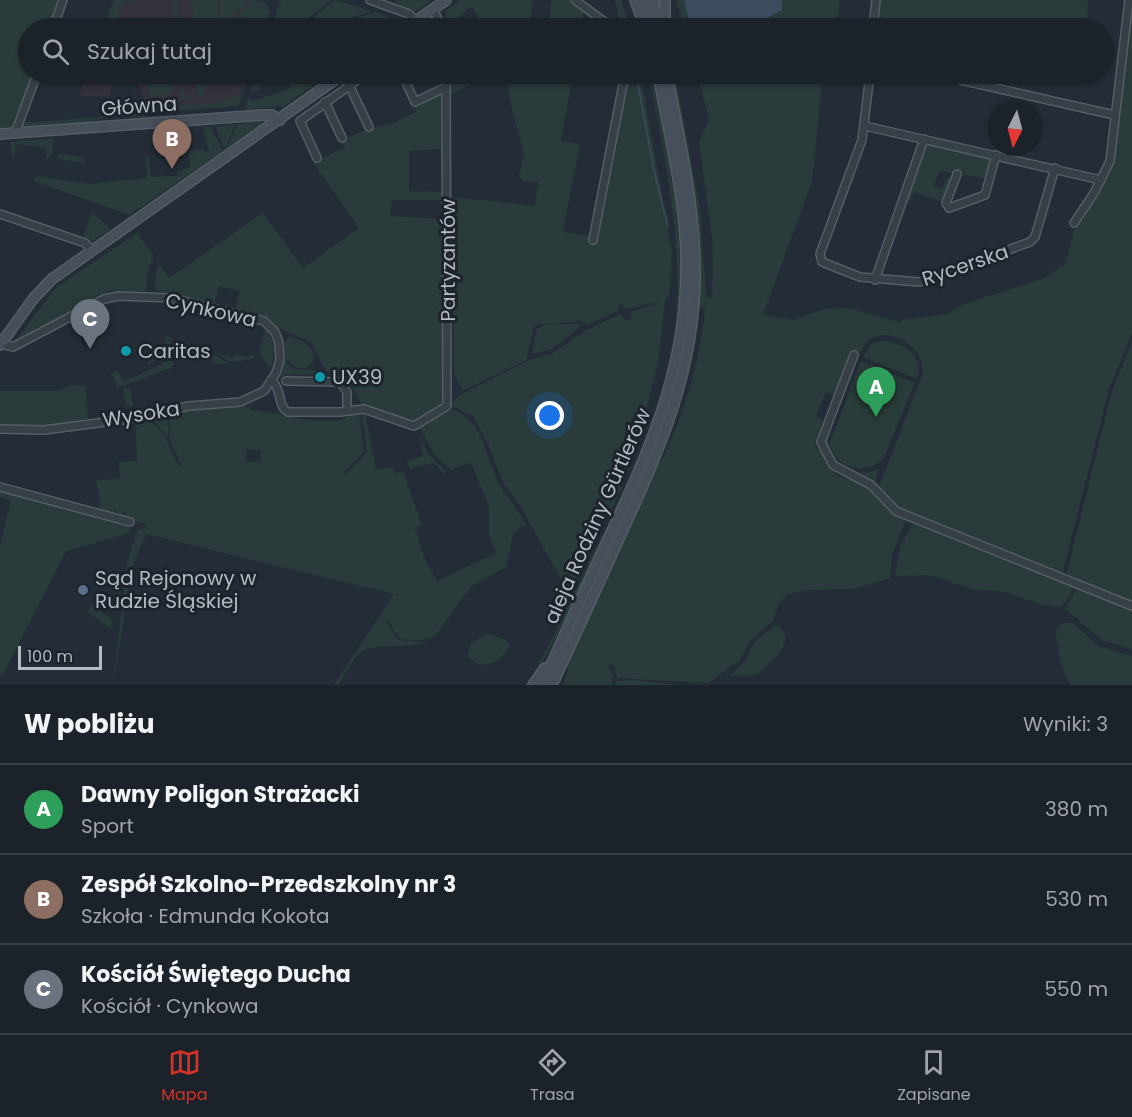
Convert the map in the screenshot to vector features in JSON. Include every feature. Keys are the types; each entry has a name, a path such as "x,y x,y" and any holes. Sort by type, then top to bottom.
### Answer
{"main road":[{"path":"421,18 446,0"},
{"path":"635,0 641,18"},
{"path":"644,0 647,18"},
{"path":"653,0 656,18"},
{"path":"664,0 664,18"},
{"path":"0,345 42,287 329,84"},
{"name":"aleja Rodziny Gürtlerów","path":"552,685 562,652 660,423 680,346 686,294 685,243 681,202 660,84"},
{"name":"aleja Rodziny Gürtlerów","path":"542,685 562,652 669,424 689,345 695,274 693,226 669,84"},
{"name":"Główna","path":"0,134 262,115 272,115 280,120"},
{"path":"533,685 562,652"},
{"path":"558,685 562,652"}],"street":[{"path":"57,18 63,0"},
{"path":"370,0 409,14 414,18"},
{"path":"575,0 599,18"},
{"path":"874,18 876,0"},
{"path":"1074,223 1101,180 1113,151 1114,115 1123,65 1129,0"},
{"path":"434,9 438,18"},
{"path":"18,133 17,128 33,84"},
{"path":"407,84 415,102 446,87"},
{"path":"593,240 623,84"},
{"path":"869,84 865,126 988,153"},
{"path":"978,84 1114,115"},
{"path":"318,158 300,121 349,85 369,127"},
{"name":"Partyzantów","path":"347,410 368,409 412,426 434,416 447,406 446,87"},
{"path":"325,102 342,138"},
{"name":"Rycerska","path":"865,126 820,254 822,262 860,277 922,282 1030,242 1035,237 1055,168"},
{"path":"875,280 924,139"},
{"path":"957,174 946,203 949,208 985,195 996,156"},
{"path":"1001,156 1101,180"},
{"path":"0,214 85,243 92,250"},
{"name":"Cynkowa","path":"0,345 13,347 111,297 171,298 267,323 275,332 280,349 280,360 273,380"},
{"path":"854,355 821,442 833,465 865,481 896,511 1132,606"},
{"path":"273,380 280,390 282,406 286,412 347,410 347,392 340,382 286,381"},
{"name":"Wysoka","path":"0,429 44,429 129,419 189,406 240,402 259,395 273,380"},
{"path":"0,487 130,522"}],"shaded area":[{"path":"0,0 59,0 53,18 18,18 18,84 29,84 13,127 0,128"},
{"path":"114,0 257,0 266,3 270,12 268,18 107,18"},
{"path":"114,0 136,0 122,3 116,18 107,18"},
{"path":"173,0 177,0 179,18 174,18"},
{"path":"192,0 217,0 217,18 193,18"},
{"path":"220,0 249,0 229,18 220,18"},
{"path":"253,0 266,3 269,9 267,18 241,16 234,18"},
{"path":"281,0 331,0 308,18 275,18"},
{"path":"335,0 372,11 351,18 314,17"},
{"path":"395,0 431,0 414,13 400,8"},
{"path":"460,0 533,0 530,18 480,18 471,7 457,18 446,18 445,11"},
{"path":"552,0 571,0 584,10 583,18 549,18"},
{"path":"615,0 621,0 627,18 619,18"},
{"path":"676,0 684,0 688,18 682,18"},
{"path":"782,0 840,0 838,14 835,18 767,18 782,10"},
{"path":"879,0 1088,0 1087,18 884,18 878,15"},
{"path":"1132,0 1132,333 1109,389 1062,575 908,513 895,505 879,487 922,376 922,366 919,356 904,341 885,335 875,337 862,349 829,433 831,453 843,467 860,473 880,468 874,483 838,466 829,456 824,441 858,354 851,354 834,395 826,392 816,417 823,420 814,447 818,448 836,475 864,484 894,512 907,518 892,555 890,578 854,589 807,590 789,594 779,603 773,621 750,641 739,661 708,683 617,678 614,664 608,665 613,677 612,685 563,685 572,655 658,461 661,462 677,425 690,387 703,328 705,308 698,307 700,277 694,189 674,84 677,84 700,209 706,297 712,298 713,246 699,142 709,119 700,84 822,84 812,181 763,315 794,320 824,309 849,308 901,323 901,320 948,314 964,304 1045,278 1062,265 1064,266 1077,222 1104,182 1114,156"},
{"path":"375,12 391,18 357,18"},
{"path":"83,84 112,84 109,97 79,96"},
{"path":"138,84 246,84 238,106 151,113"},
{"path":"147,84 172,84 172,93 155,96 150,94"},
{"path":"197,84 207,84 203,97 184,100 179,96 181,90 184,90 184,97 196,98 198,96"},
{"path":"253,84 265,84 259,86 259,90 250,91"},
{"path":"291,84 315,84 284,106 244,110 249,98 253,101 292,88"},
{"path":"450,84 472,84 451,94"},
{"path":"508,84 571,84 561,141 580,144 563,232 597,237 626,84 642,84 672,251 670,291 665,302 658,363 646,412 631,454 589,549 619,485 622,487 573,588 562,581 521,507 503,483 488,444 473,416 450,405 458,396 532,359 554,353 584,331 620,314 626,320 631,321 632,311 660,303 628,309 623,308 620,302 618,311 587,325 578,319 576,322 535,325 526,360 462,391 454,373 452,226 457,223 457,217 451,213 451,197 535,206 538,182 524,181 519,176 524,154"},
{"path":"651,84 653,84 670,168 679,238 678,321 669,382 651,438 634,476 554,642 529,685 526,685 552,639 625,491 662,396 675,334 677,296 674,222"},
{"path":"441,93 444,149 409,151 409,191 444,192 444,200 392,200 390,216 444,219 447,406 417,426 364,409 352,386 325,369 311,342 279,328 268,318 235,309 240,291 219,286 214,304 155,290 159,264 169,278 263,213 303,268 359,228 313,162 346,147 340,141 368,129 398,122 397,120 416,112 414,106"},
{"path":"238,94 243,95 238,106 172,111 173,102 187,105 206,104 225,100"},
{"path":"147,113 147,117 113,117 91,121 22,126 23,123"},
{"path":"260,121 264,123 226,149 238,124"},
{"path":"236,124 225,149 215,127"},
{"path":"203,127 211,127 223,151 129,215 34,181 35,176 90,184 147,178 145,157 149,157 151,177 177,176 177,172 190,167 189,151 204,149 205,152 209,152"},
{"path":"54,138 52,155 46,159 47,148 16,144 14,156 11,153 11,142"},
{"path":"932,143 988,156 991,162 987,176 982,178 940,171 933,186 942,189 947,177 950,178 943,202 914,192 910,202 907,201 925,146"},
{"path":"58,154 83,157 86,167 84,163 59,159 58,163"},
{"path":"92,212 111,229 92,241 83,237"},
{"path":"137,233 154,256 148,269 146,292 112,290 94,297 95,302 12,345 56,288"},
{"path":"579,324 580,327 552,349 532,354 536,330 544,325"},
{"path":"265,328 271,337 273,347 271,369 259,353"},
{"path":"166,336 173,338 170,343 175,344 178,340 177,344 210,352 200,350 196,354 190,350 184,354 181,349 168,346 164,339"},
{"path":"290,336 304,342 313,351 313,361 306,368 296,368 285,358 285,343"},
{"path":"882,341 898,344 911,352 918,364 917,379 863,357 872,343"},
{"path":"1132,342 1132,603 1066,576 1112,391"},
{"path":"160,348 164,357 149,364 145,355"},
{"path":"177,350 184,355 191,351 196,355 208,353 228,363 214,364 212,357 180,361 180,365"},
{"path":"217,354 233,358 234,354 245,357 256,354 253,359 231,362"},
{"path":"170,360 174,363 172,368 117,387 113,376 109,375 118,371 124,382"},
{"path":"285,360 293,369 322,371 330,378 322,378 322,375 318,374 285,375 284,382 281,379"},
{"path":"861,361 915,383 884,457 870,467 861,468 844,464 833,452 830,443"},
{"path":"72,385 85,386 88,419 45,427 0,426 0,391 58,391"},
{"path":"130,388 133,406 126,407 123,389"},
{"path":"246,406 252,410 321,421 345,419 350,413 359,412 364,452 343,473 346,474 367,452 361,411 365,412 376,470 392,467 395,474 403,471 422,525 415,528 426,562 437,581 496,553 489,536 489,508 471,462 451,470 434,454 419,427 448,408 460,413 477,430 501,487 527,527 521,526 513,535 506,567 471,586 436,635 418,640 403,639 396,633 389,620 387,622 398,640 427,642 411,646 369,648 359,654 338,685 334,685 394,594 146,534 132,567 113,685 127,564 137,530 145,528 147,524 126,518 124,511 121,516 117,516 116,509 110,514 98,510 100,500 96,480 120,479 119,462 137,461 135,424 100,427 98,425 149,419 165,436 178,466 181,465 170,440 169,415 190,410","holes":["247,449 261,451 260,461 245,462"]},
{"path":"167,415 169,435 168,438 152,419"},
{"path":"420,439 430,456 447,472 443,473 434,463 410,469 407,461 423,456"},
{"path":"0,492 127,526 130,530 126,534 66,551 3,675 0,674 0,545 11,501 0,497"},
{"path":"914,521 1073,585 1070,596 1061,607 1043,605 1001,591 974,590 931,575 895,576 900,547"},
{"path":"1078,586 1132,609 1132,649 1102,640 1065,609"},
{"path":"103,591 114,599 113,609 98,598"},
{"path":"92,605 112,619 111,629 87,612"},
{"path":"1062,623 1073,623 1098,646 1132,656 1132,685 1071,685 1062,666 1057,643 1056,629"},
{"path":"776,625 783,630 784,644 769,665 757,675 730,676 745,661 755,641"},
{"path":"487,633 506,640 510,646 496,661 485,665 473,661 468,655 470,644"},
{"path":"634,680 680,685 615,685 616,681"}],"water":[{"path":"684,0 782,0 782,10 767,18 688,18"}],"waterway":[{"path":"638,84 654,170 668,226"}],"place":[{"name":"Zespół Szkolno-Przedszkolny nr 3","path":"172,169"},
{"name":"Kościół Świętego Ducha","path":"90,349"},
{"name":"Caritas","path":"126,351"},
{"name":"UX39","path":"320,377"},
{"name":"Dawny Poligon Strażacki","path":"876,417"},
{"name":"Sąd Rejonowy w Rudzie Śląskiej","path":"83,590"}]}
